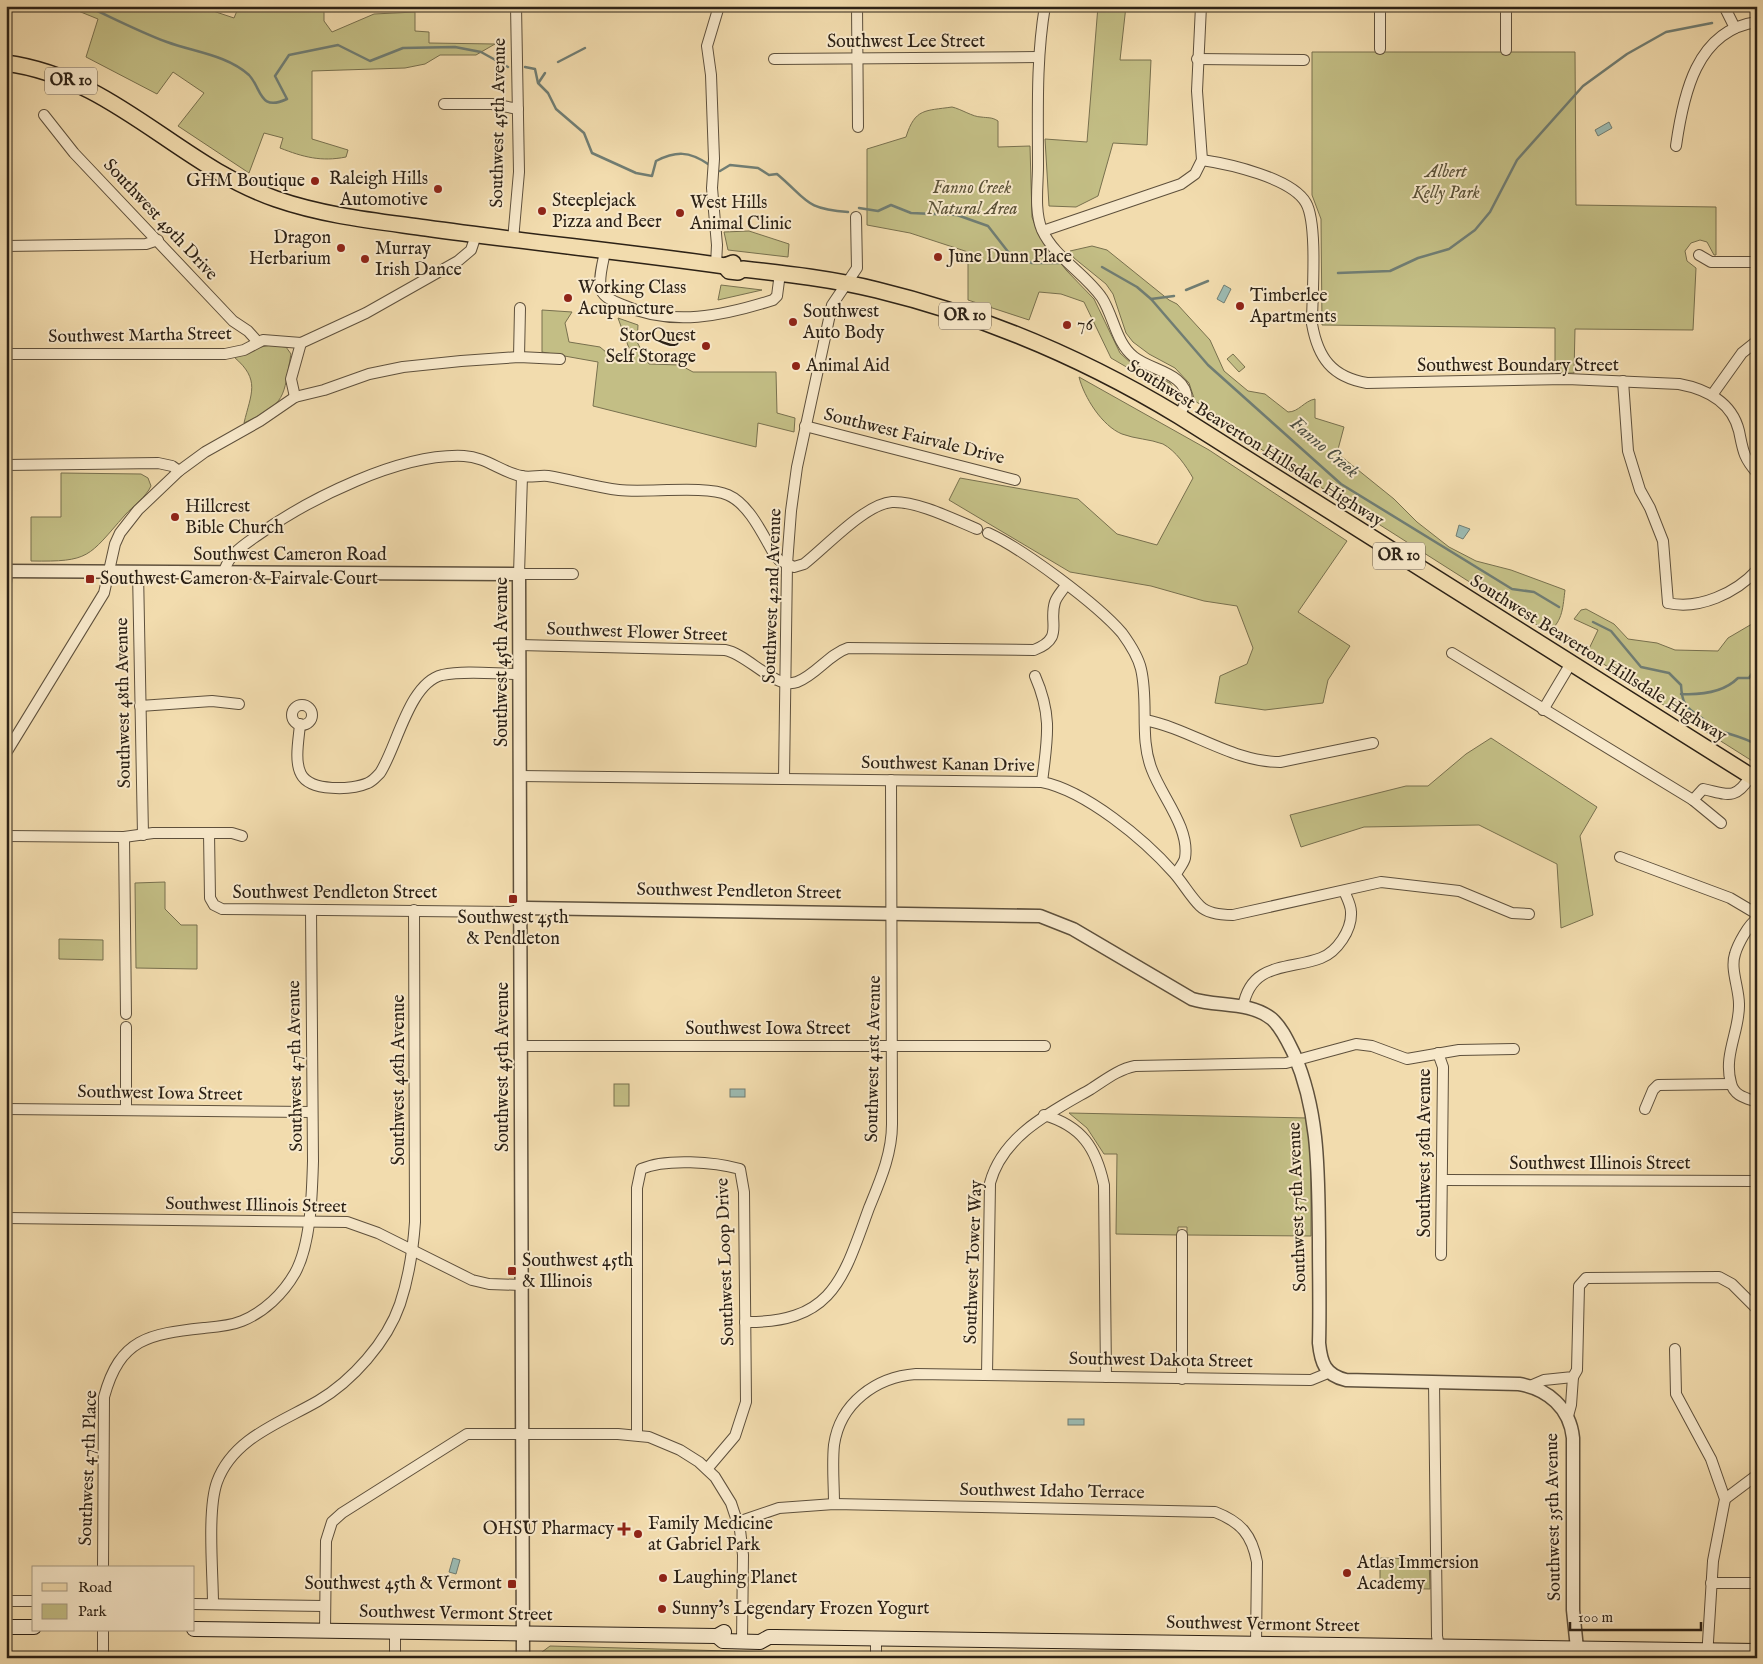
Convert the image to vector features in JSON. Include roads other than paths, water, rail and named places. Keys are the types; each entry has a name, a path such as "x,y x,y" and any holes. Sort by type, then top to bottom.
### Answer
{"main road":[{"name":"Southwest Beaverton Hillsdale Highway","path":"6,63 53,75 99,94 214,169 275,199 342,216 720,266 729,271 738,272 742,269 846,283 951,311 1026,338 1093,367 1179,416 1754,778"},
{"path":"6,1627 32,1627"},
{"name":"Southwest Vermont Street","path":"195,1629 718,1636 723,1641 742,1637 760,1642 769,1637 1256,1644 1314,1651 1440,1653 1707,1654 1757,1651"}],"street":[{"name":"Southwest 45th Avenue","path":"513,240 518,172 516,6"},
{"path":"719,6 707,46 711,75 714,159 712,188 720,266"},
{"path":"857,6 858,127"},
{"path":"1045,6 1038,57 1038,204 1043,232 1059,254 1093,286 1101,297 1129,352 1142,363 1167,374 1182,385 1187,400 1179,416"},
{"path":"1043,232 1181,184 1195,174 1202,160 1197,59 1201,6"},
{"path":"1380,6 1380,49"},
{"path":"1506,6 1506,50"},
{"path":"1724,6 1735,28"},
{"path":"1676,146 1682,104 1699,62 1710,46 1735,28 1757,22"},
{"name":"Southwest Lee Street","path":"774,59 1038,57"},
{"path":"1197,59 1304,60"},
{"path":"444,104 492,104 518,109"},
{"name":"Southwest 49th Drive","path":"44,116 74,153 233,321 248,331 257,341"},
{"name":"Southwest Boundary Street","path":"1202,160 1253,172 1296,191 1306,202 1312,221 1312,324 1319,353 1346,377 1367,383 1566,380 1679,384 1697,388 1712,395"},
{"name":"Southwest 42nd Avenue","path":"784,778 787,564 794,488 805,426 832,306 858,265 856,217"},
{"name":"Southwest Martha Street","path":"6,354 225,354 244,350 257,341 263,340 301,343 366,313 458,261 471,250 476,235"},
{"path":"6,246 149,244 158,240"},
{"path":"605,252 601,287 606,296 631,309 665,317 707,316 773,300 778,290 780,273"},
{"path":"1699,255 1711,262 1757,262"},
{"path":"520,308 520,357"},
{"path":"1757,342 1742,353 1712,395 1731,412 1739,431 1742,453 1757,473"},
{"path":"295,397 291,379 301,343"},
{"path":"6,753 104,593 115,544 126,524 179,471 205,452 280,408 295,397 324,390 369,374 396,368 520,357 560,359"},
{"path":"1624,382 1628,451 1640,490 1650,508 1663,541 1668,603 1689,604 1712,599 1733,589 1757,570"},
{"name":"Southwest Fairvale Drive","path":"805,426 1015,480"},
{"path":"224,572 228,559 287,515 359,480 415,462 465,456 482,459 522,476 546,476 620,490 723,493 743,506 774,554 794,567 804,564 867,513 886,503 906,504 977,529"},
{"path":"6,466 158,464 172,466 179,471"},
{"name":"Southwest 45th Avenue","path":"522,476 519,574 519,910 523,1658"},
{"path":"988,533 1014,547 1066,585 1108,620 1131,646 1142,671 1146,754 1161,791 1180,827 1184,844 1185,859 1176,874"},
{"path":"6,571 6,584"},
{"name":"Southwest Cameron Road","path":"6,571 573,574"},
{"name":"Southwest 48th Avenue","path":"138,571 143,835"},
{"path":"786,682 800,681 840,651 848,648 1034,650 1046,643 1054,632 1054,604 1066,585"},
{"name":"Southwest Flower Street","path":"520,646 725,650 742,655 769,675 786,682"},
{"path":"1452,653 1693,800 1721,824"},
{"path":"1543,710 1571,663"},
{"path":"300,724 299,770 306,782 314,787 360,786 373,781 384,768 416,696 431,680 451,674 520,674"},
{"path":"1035,676 1043,693 1048,718 1042,782"},
{"path":"140,706 212,701 239,704"},
{"path":"1145,720 1162,723 1237,754 1267,762 1280,762 1373,743"},
{"name":"Southwest Kanan Drive","path":"520,776 1042,782 1058,787 1080,799 1135,834 1176,874 1201,907 1227,915 1381,882 1459,891 1516,914 1529,914"},
{"path":"1693,800 1703,789 1723,795 1733,794 1743,789 1754,778"},
{"name":"Southwest 41st Avenue","path":"745,1322 780,1320 797,1315 828,1297 842,1278 885,1166 891,1145 891,780"},
{"path":"6,836 124,837 153,833 232,833 242,836"},
{"name":"Southwest Pendleton Street","path":"209,833 210,898 214,906 222,910 510,912 527,908 1026,914 1046,917 1073,929 1186,996 1206,1003 1243,1007"},
{"path":"124,837 126,1014"},
{"path":"1620,857 1730,898 1757,914"},
{"path":"1243,1007 1244,997 1250,988 1266,974 1282,966 1320,959 1336,947 1346,930 1352,914 1344,891"},
{"name":"Southwest 47th Avenue","path":"308,1221 314,1161 311,910"},
{"name":"Southwest 46th Avenue","path":"213,1604 213,1502 217,1483 224,1467 231,1456 247,1440 332,1392 352,1375 389,1326 400,1305 413,1250 416,1194 414,910"},
{"path":"1757,919 1734,954 1733,963 1739,1006 1728,1064 1731,1084 1736,1093 1757,1102"},
{"name":"Southwest 37th Avenue","path":"1243,1007 1260,1011 1272,1019 1283,1032 1297,1061 1308,1093 1317,1137 1319,1343 1323,1364 1328,1373"},
{"path":"126,1027 126,1109"},
{"path":"1297,1061 1356,1044 1372,1046 1407,1059 1438,1053 1514,1049"},
{"name":"Southwest Iowa Street","path":"521,1046 1044,1046"},
{"name":"Southwest 36th Avenue","path":"1438,1053 1443,1067 1441,1254"},
{"name":"Southwest Tower Way","path":"986,1375 990,1184 994,1171 1016,1139 1044,1116 1127,1068 1286,1063 1297,1061"},
{"path":"1646,1109 1653,1090 1658,1085 1731,1084"},
{"name":"Southwest Iowa Street","path":"6,1109 312,1112"},
{"path":"1044,1116 1070,1125 1084,1138 1099,1164 1104,1185 1106,1377"},
{"name":"Southwest Loop Drive","path":"637,1435 637,1188 641,1169 659,1164 712,1163 740,1169 744,1192 746,1402 744,1413 730,1443 707,1469"},
{"name":"Southwest Illinois Street","path":"1443,1180 1757,1180"},
{"name":"Southwest Illinois Street","path":"6,1218 308,1221 354,1224 413,1250 472,1280 489,1284 522,1285"},
{"name":"Southwest 47th Place","path":"103,1566 104,1396 111,1373 117,1362 129,1350 153,1335 241,1322 259,1311 280,1294 295,1272 302,1253 308,1221"},
{"path":"1182,1235 1182,1379"},
{"name":"Southwest 35th Avenue","path":"1578,1654 1573,1610 1573,1438 1568,1416 1571,1405 1573,1377 1579,1363 1579,1291 1583,1280 1592,1277 1719,1277 1732,1284 1757,1309"},
{"path":"1675,1349 1676,1394 1711,1459 1725,1499 1710,1583 1707,1654"},
{"path":"1328,1373 1346,1380 1503,1383 1530,1386 1558,1404 1568,1416"},
{"name":"Southwest Dakota Street","path":"834,1504 836,1437 842,1420 860,1397 878,1384 905,1375 1311,1380 1328,1373"},
{"path":"1530,1386 1544,1380 1573,1377"},
{"path":"1434,1382 1437,1636 1440,1653"},
{"path":"325,1632 326,1541 329,1528 336,1518 467,1434 637,1435 680,1450 707,1469 725,1493 738,1522 743,1555 742,1637"},
{"path":"1725,1499 1757,1475"},
{"name":"Southwest Idaho Terrace","path":"738,1522 779,1508 834,1504 1216,1512 1245,1529 1255,1550 1257,1562 1256,1644"},
{"path":"1710,1583 1757,1583"},
{"path":"6,1601 32,1601"},
{"path":"195,1604 324,1606"},
{"path":"103,1632 103,1658"},
{"path":"395,1632 395,1658"},
{"path":"876,1638 876,1658"}],"water":[{"path":"1609,122 1612,128 1598,136 1595,130"},
{"path":"1224,285 1231,289 1224,303 1217,299"},
{"path":"1459,525 1470,529 1463,539 1456,536"},
{"path":"730,1089 745,1089 745,1097 730,1097"},
{"path":"1068,1419 1084,1419 1084,1425 1068,1425"},
{"path":"453,1558 460,1560 456,1574 449,1572"}],"waterway":[{"name":"Fanno Creek","path":"87,6 157,38 221,58 231,63 249,75 262,97 271,103 287,99 275,76 289,55 338,45 370,61 403,48 455,47 481,52 508,67"},
{"path":"1338,273 1390,271 1418,258 1449,249 1475,230 1490,212 1517,160 1583,86 1627,54 1666,32 1712,23"},
{"path":"558,62 585,48"},
{"name":"Fanno Creek","path":"525,67 535,69 538,83 548,93 556,109 584,133 592,153 636,173 652,176 656,161 670,155 688,155 708,164"},
{"path":"539,82 545,73"},
{"name":"Fanno Creek","path":"720,171 730,165 758,168 769,175 777,174 801,197 814,206 848,212"},
{"name":"Fanno Creek","path":"859,208 878,211 891,205 911,213 957,215 988,226 1009,253 1032,263 1059,263"},
{"name":"Fanno Creek","path":"1102,267 1137,287 1151,299 1208,365 1341,484 1512,589 1534,592 1559,607"},
{"path":"1186,290 1208,281"},
{"path":"1151,299 1174,296"},
{"name":"Fanno Creek","path":"1593,622 1611,631 1641,667 1669,673 1681,685 1683,700 1687,707 1712,727 1757,745"},
{"path":"1681,694 1696,694 1719,690 1738,678 1749,678 1757,666"}],"place":[{"name":"GHM Boutique","path":"315,181"},
{"name":"Raleigh Hills Automotive","path":"438,189"},
{"name":"Steeplejack Pizza and Beer","path":"542,211"},
{"name":"West Hills Animal Clinic","path":"680,213"},
{"name":"Dragon Herbarium","path":"341,248"},
{"name":"June Dunn Place","path":"938,257"},
{"name":"Murray Irish Dance","path":"365,259"},
{"name":"Working Class Acupuncture","path":"568,298"},
{"name":"Timberlee Apartments","path":"1240,306"},
{"name":"Southwest Auto Body","path":"793,322"},
{"name":"76","path":"1067,325"},
{"name":"StorQuest Self Storage","path":"706,346"},
{"name":"Animal Aid","path":"796,366"},
{"name":"Hillcrest Bible Church","path":"175,517"},
{"name":"Southwest Cameron & Fairvale Court","path":"90,579"},
{"name":"Southwest 45th & Pendleton","path":"513,899"},
{"name":"Southwest 45th & Illinois","path":"512,1271"},
{"name":"OHSU Pharmacy","path":"624,1529"},
{"name":"Family Medicine at Gabriel Park","path":"638,1534"},
{"name":"Atlas Immersion Academy","path":"1347,1573"},
{"name":"Laughing Planet","path":"663,1578"},
{"name":"Southwest 45th & Vermont","path":"512,1584"},
{"name":"Sunny's Legendary Frozen Yogurt","path":"662,1609"}],"park label":[{"name":"Albert Kelly Park","path":"1446,182"},
{"name":"Fanno Creek Natural Area","path":"972,198"}]}
